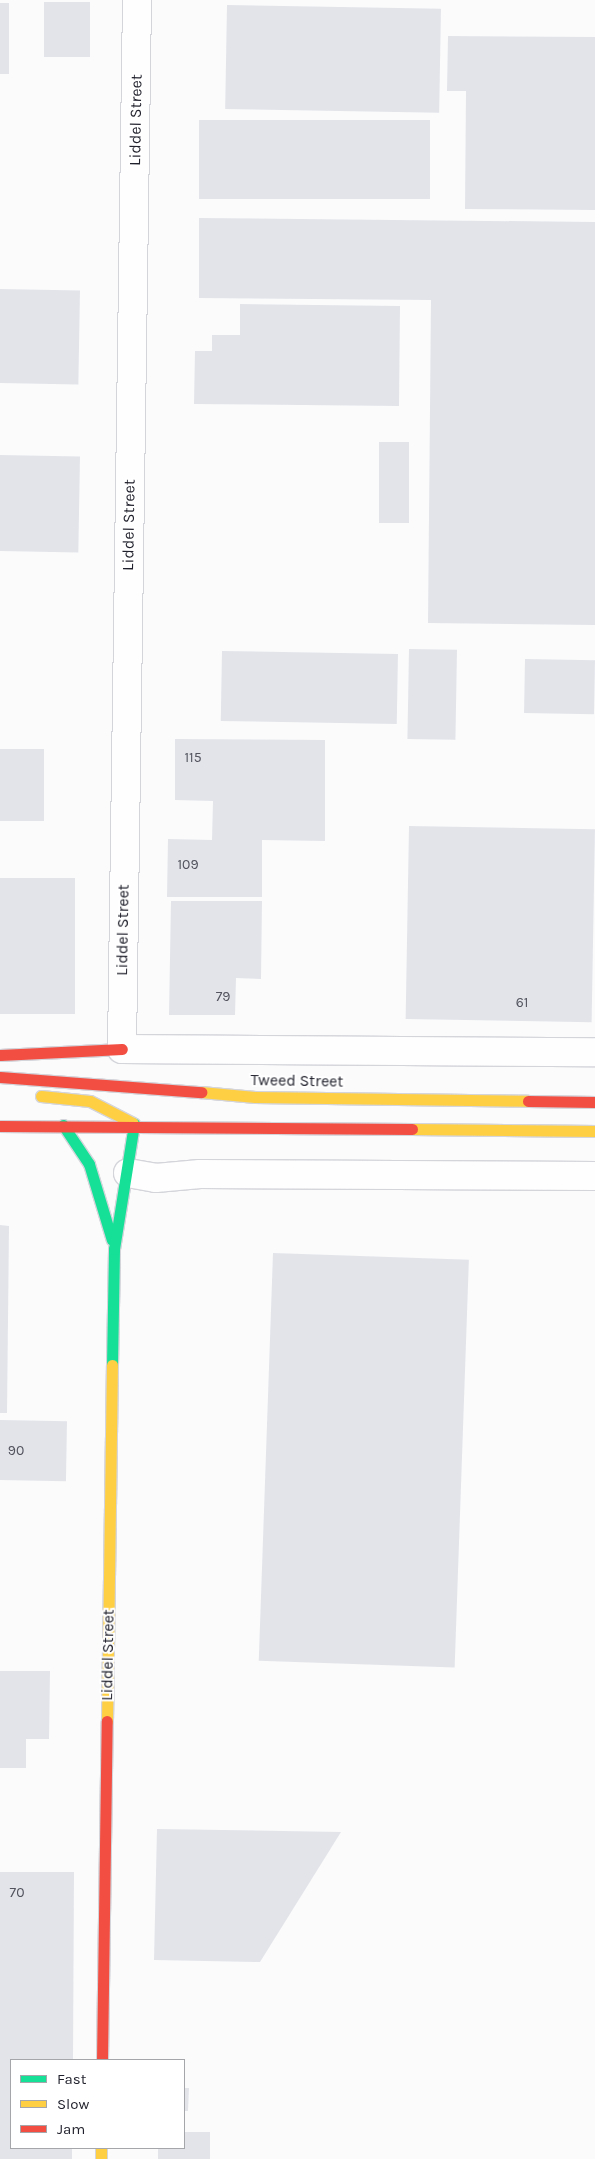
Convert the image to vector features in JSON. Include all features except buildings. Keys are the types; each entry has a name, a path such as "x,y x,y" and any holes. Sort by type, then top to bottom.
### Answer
{"main road":[{"path":"0,1056 122,1049"},
{"name":"Tweed Street","path":"0,1077 314,1098 595,1102"},
{"path":"26,1095 90,1101 134,1124"},
{"path":"0,1126 134,1124 595,1131"},
{"name":"Liddel Street","path":"102,2059 114,1249 128,1174 134,1124"},
{"name":"Liddel Street","path":"63,1125 89,1164 114,1249"}],"street":[{"name":"Liddel Street","path":"122,1049 138,0"},
{"path":"122,1049 595,1052"},
{"path":"128,1174 156,1178 200,1174 595,1176"}],"traffic: fast":[{"path":"112,1365 114,1249 134,1124"},
{"path":"63,1125 89,1164 112,1240"}],"traffic: slow":[{"path":"201,1092 255,1097 528,1101"},
{"path":"41,1096 90,1101 133,1123"},
{"path":"412,1129 595,1131"},
{"path":"107,1721 112,1365"},
{"path":"101,2149 101,2159"}],"traffic: jam":[{"path":"0,1055 122,1049"},
{"path":"0,1077 201,1092"},
{"path":"528,1101 595,1102"},
{"path":"0,1126 412,1129"},
{"path":"102,2059 107,1721"}]}
